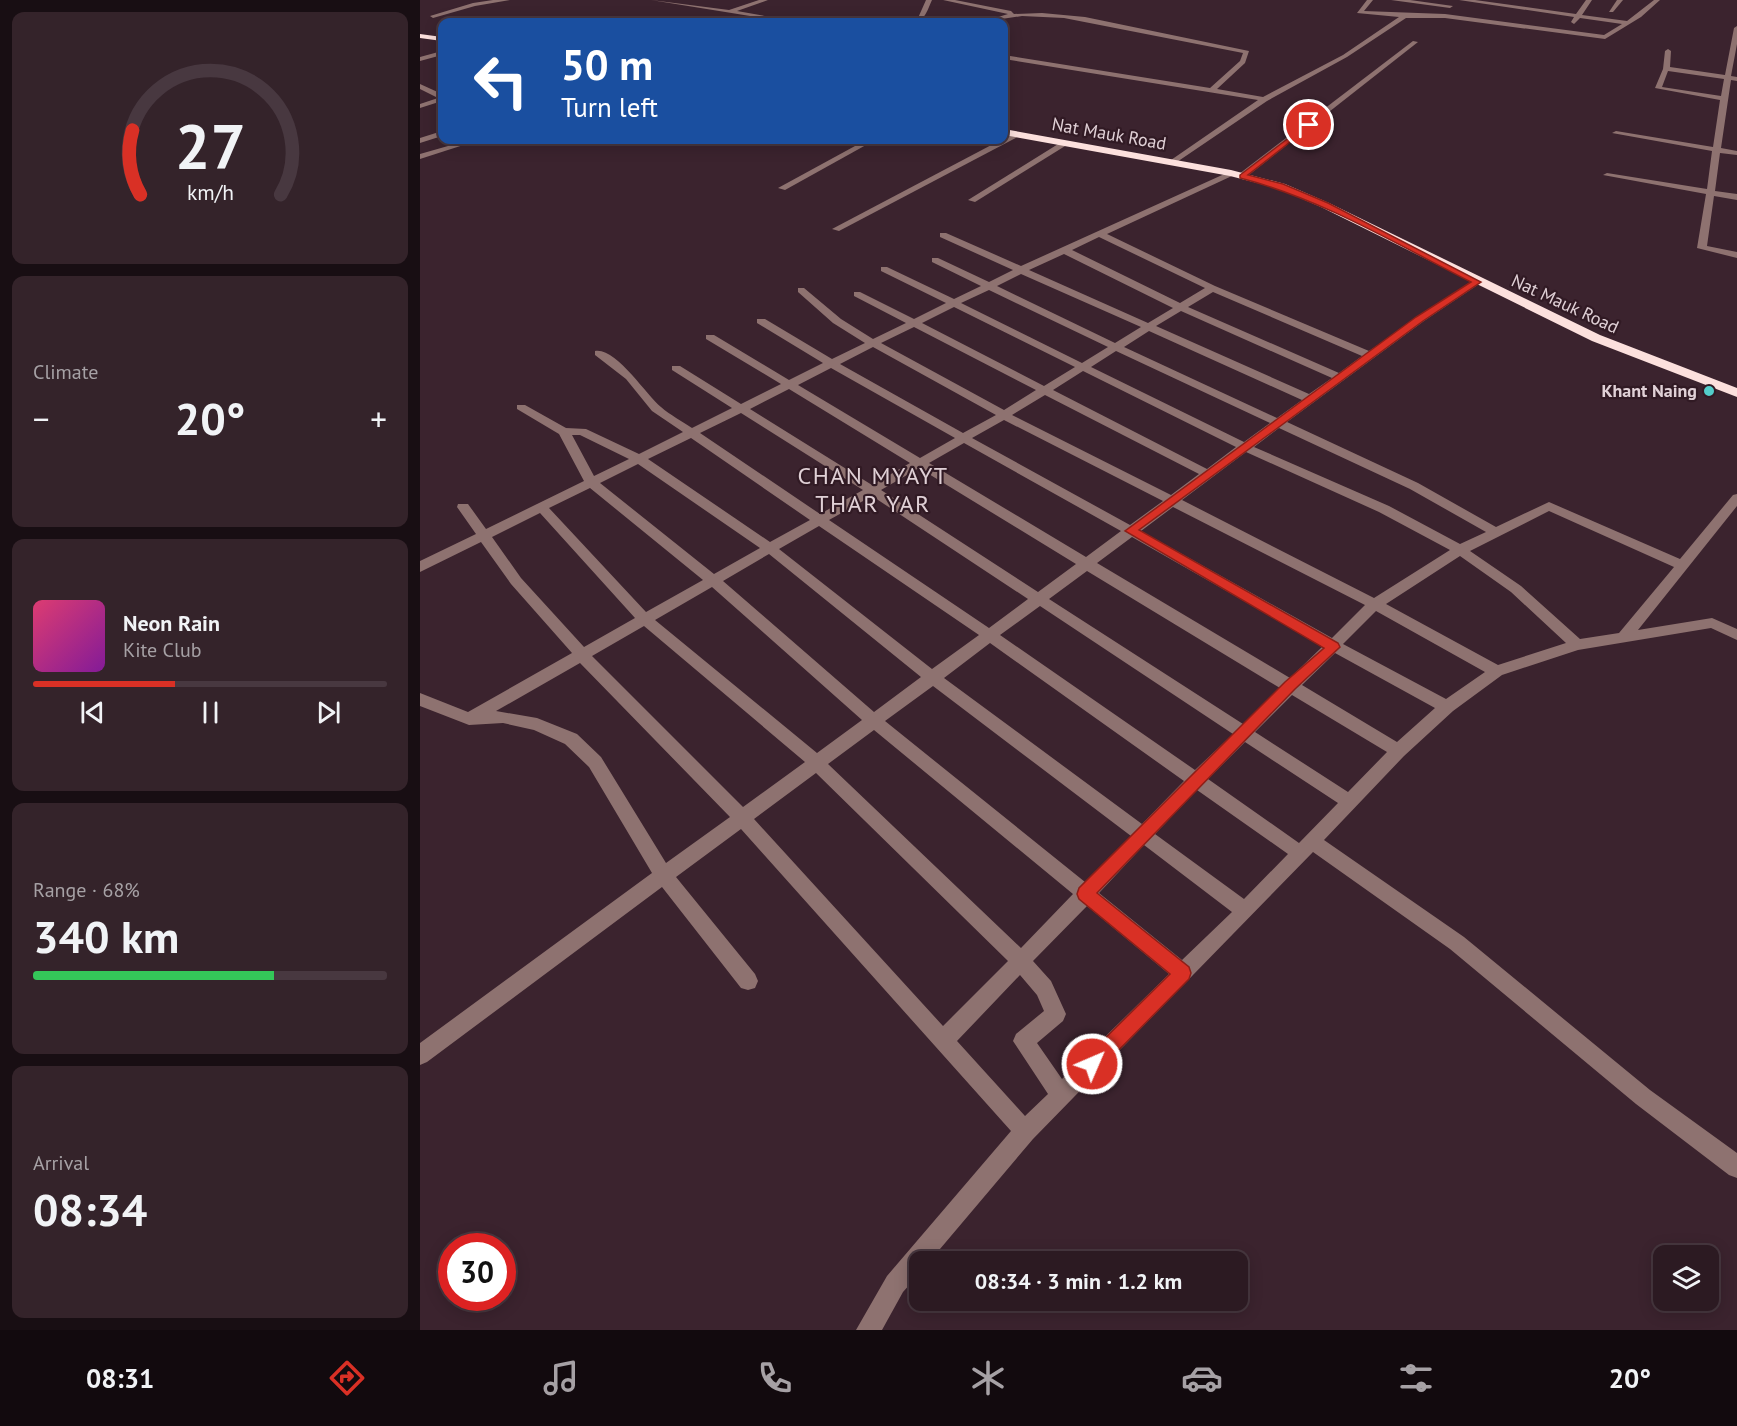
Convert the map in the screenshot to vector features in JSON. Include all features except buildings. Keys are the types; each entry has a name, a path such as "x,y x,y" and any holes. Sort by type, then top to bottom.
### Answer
{"highway":[{"path":"420,36 438,38"},
{"name":"Nat Mauk Road","path":"1008,133 1174,162 1281,186 1325,205 1477,282 1596,338 1737,393"}],"street":[{"path":"433,16 475,4 507,0"},
{"path":"654,0 768,18"},
{"path":"728,12 765,0"},
{"path":"921,18 929,0"},
{"path":"946,0 1022,16"},
{"path":"1370,0 1359,12 1405,16 1445,16 1605,36 1639,16 1652,1"},
{"path":"1394,0 1451,3 1445,16"},
{"path":"1462,0 1518,4 1628,23"},
{"path":"1568,32 1589,0"},
{"path":"1611,11 1620,0"},
{"path":"1478,21 1487,3"},
{"path":"1537,29 1555,3"},
{"path":"1505,25 1518,4"},
{"path":"1574,6 1593,8"},
{"path":"1602,10 1620,13"},
{"path":"1630,14 1639,16"},
{"path":"1000,18 1072,16 1246,51 1243,62 1211,91"},
{"path":"1174,162 1264,99 1346,56 1405,16"},
{"path":"1737,28 1733,78 1726,99 1727,115 1702,248 1737,255"},
{"path":"420,567 1021,270 1237,175 1415,42"},
{"path":"1668,51 1666,69 1659,88 1726,99"},
{"path":"420,59 438,55"},
{"path":"1008,58 1264,99"},
{"path":"1666,69 1733,78"},
{"path":"420,86 438,96"},
{"path":"420,106 438,99"},
{"path":"1616,133 1737,153"},
{"path":"1008,140 1019,134"},
{"path":"420,141 438,135"},
{"path":"972,200 1066,143"},
{"path":"420,157 462,144"},
{"path":"782,188 864,144"},
{"path":"836,229 1000,144"},
{"path":"1607,175 1737,197"},
{"path":"1100,234 1212,288 1370,355"},
{"path":"943,235 1310,399"},
{"path":"1064,250 1181,308 1340,377"},
{"path":"935,260 1414,486 1496,532"},
{"path":"884,269 1245,447 1384,509 1460,550 1516,589 1577,645"},
{"path":"420,1056 663,874 1370,355 1477,282"},
{"path":"469,719 1004,415 1212,288"},
{"path":"801,290 837,321 1004,415 1375,604 1497,671"},
{"path":"856,294 1208,474"},
{"path":"761,321 830,364 1131,531 1333,647 1447,707"},
{"path":"710,337 1398,751"},
{"path":"599,353 630,377 656,409 989,635 1196,780 1414,910 1643,1097 1737,1167"},
{"path":"676,368 872,490 1350,802"},
{"path":"521,407 564,432 591,482 714,580 873,720 1183,973"},
{"path":"564,432 582,431 639,459 770,548 932,677 1245,911"},
{"path":"1623,638 1737,498"},
{"path":"944,1040 1196,780 1375,604 1460,550 1550,506 1682,565"},
{"path":"463,507 516,581 582,655 741,817 1025,1131"},
{"path":"541,507 645,619 816,762 1020,960 1044,988 1056,1014 1023,1041 1061,1095"},
{"path":"868,1330 895,1284 1025,1131 1245,911 1398,751 1447,707 1497,671 1577,645 1712,623 1737,635"},
{"path":"420,699 469,719 503,717 537,724 571,738 595,762 663,874 748,981"}],"place":[{"name":"Khant Naing","path":"1709,391"}],"district":[{"name":"CHAN MYAYT THAR YAR","path":"873,490"}],"route":[{"path":"1092,1064 1183,973 1085,894 1290,686 1333,647 1131,531 1420,319 1477,282 1325,205 1281,186 1242,176 1309,125"}]}
